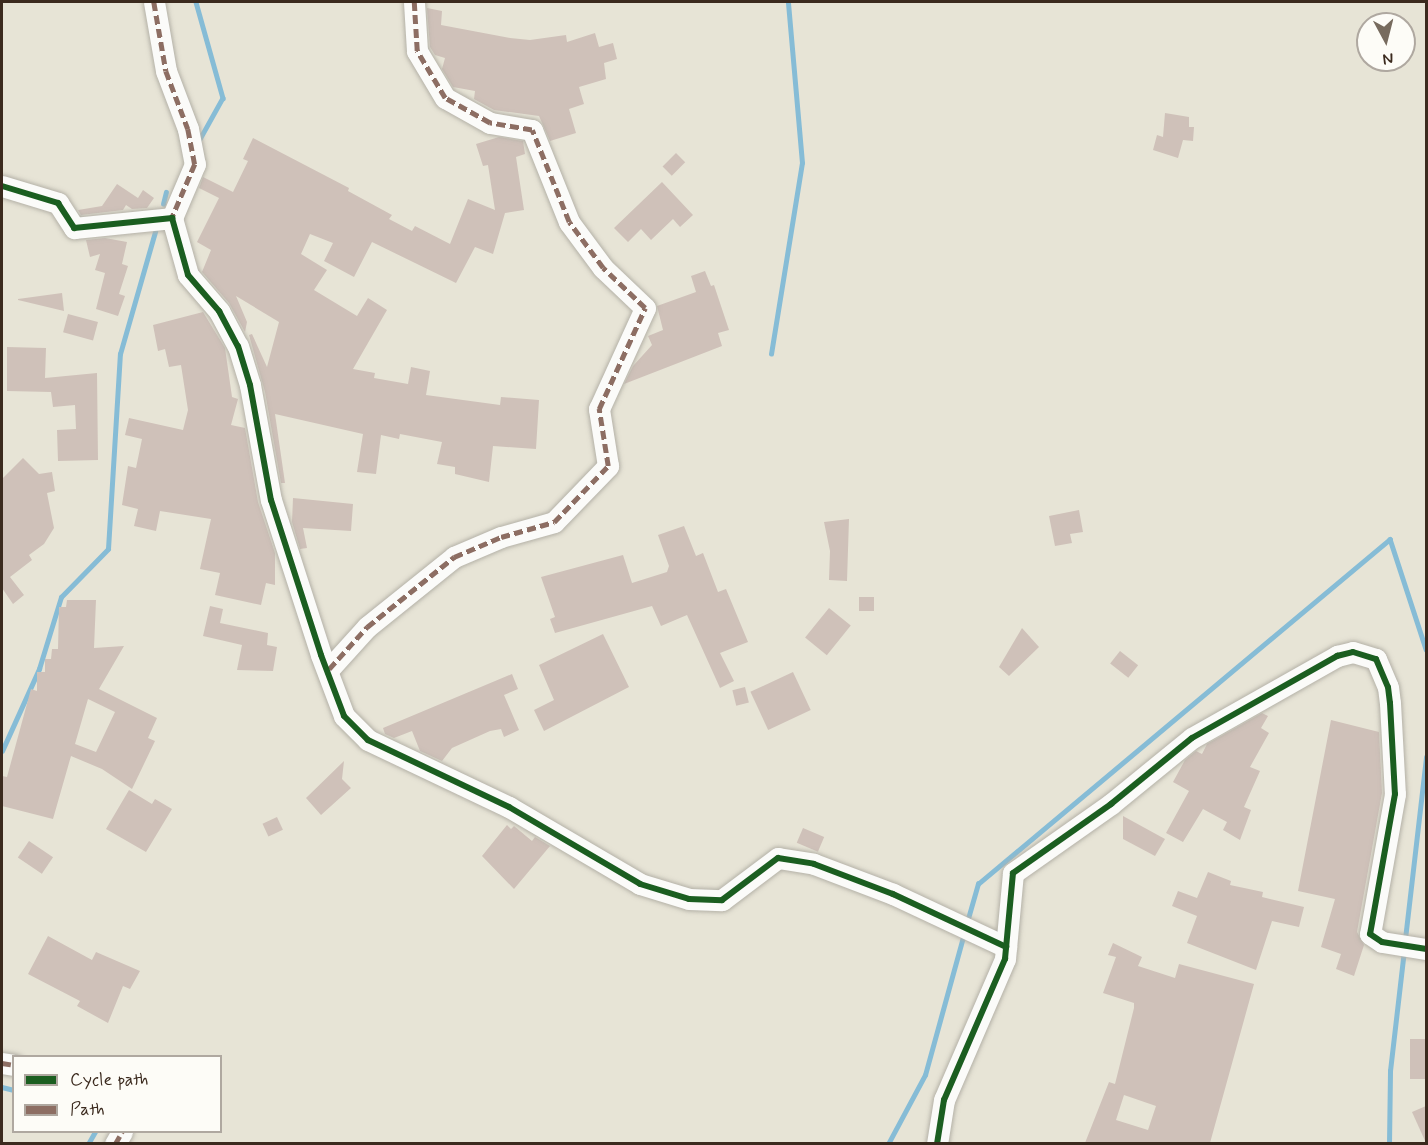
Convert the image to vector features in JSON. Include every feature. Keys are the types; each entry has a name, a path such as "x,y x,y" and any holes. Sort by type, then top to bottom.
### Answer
{"street":[{"path":"154,2 166,71 188,129 195,164 172,218 180,255 188,275 219,311 238,346 250,386 271,500 344,716 368,740 509,807 640,884 689,899 722,900 778,858 814,864 893,894 1006,947"},
{"path":"329,669 367,627 454,557 501,537 555,522 608,466 599,409 645,308 603,268 569,222 532,130 490,123 445,98 417,51 414,2"},
{"path":"2,186 58,203 74,228 172,218"},
{"path":"937,1143 944,1100 1005,959 1012,873 1111,804 1192,738 1315,665 1353,652 1376,659 1388,687 1390,703 1395,794 1370,934 1382,942 1426,949"}],"building":[{"path":"427,8 442,11 441,25 510,38 530,40 566,35 567,42 595,33 599,47 613,43 617,59 604,63 606,79 579,87 584,104 569,109 576,133 550,141 539,116 494,110 474,99 475,91 453,87 442,69 445,58 435,55 430,47"},
{"path":"1165,113 1189,117 1189,127 1194,127 1193,141 1183,140 1178,158 1153,150 1157,135 1163,137"},
{"path":"499,137 523,141 525,154 516,157 524,210 505,213 493,254 475,247 456,283 372,242 354,277 324,261 333,243 310,234 301,254 327,270 314,290 357,316 368,298 387,310 353,369 375,373 374,378 408,384 411,367 430,371 426,395 500,405 501,397 539,400 536,449 493,446 489,482 455,474 455,467 437,464 442,442 400,434 399,439 381,435 376,474 357,472 363,434 275,414 285,483 281,483 265,392 249,335 252,334 267,367 279,322 236,296 247,322 245,332 229,303 202,272 211,250 197,242 219,198 199,188 203,177 233,192 248,161 243,159 253,138 349,188 348,191 392,215 389,219 412,231 415,226 450,244 468,199 495,210 488,165 483,166 476,144"},
{"path":"676,153 685,162 672,176 663,166"},
{"path":"662,182 693,215 680,227 673,219 651,240 641,229 628,242 614,228"},
{"path":"117,184 138,198 143,190 154,198 147,208 132,209 126,205 123,210 81,215 78,210 102,206"},
{"path":"105,238 127,242 122,264 128,266 119,294 125,296 118,316 96,309 105,273 95,270 100,254 90,257 86,240"},
{"path":"705,271 711,286 714,285 729,330 718,333 722,346 624,384 633,366 652,345 648,336 663,330 657,306 696,292 691,276"},
{"path":"62,293 64,311 18,300 18,299"},
{"path":"203,312 225,348 232,397 238,399 231,425 245,428 258,502 275,553 275,585 266,583 261,605 215,595 220,573 200,569 211,519 160,511 156,531 134,526 138,509 122,505 128,466 136,468 142,439 125,435 129,418 183,430 188,410 181,365 169,367 165,349 158,351 153,325"},
{"path":"68,314 98,322 93,340 63,332"},
{"path":"7,347 46,348 45,378 97,373 98,460 58,461 57,430 76,429 75,405 53,407 51,392 7,391"},
{"path":"23,458 39,474 52,472 55,491 47,493 54,528 44,544 29,555 32,560 10,577 24,595 13,604 2,588 2,479"},
{"path":"293,498 353,504 351,531 303,528 307,548 300,549 292,522"},
{"path":"1079,510 1083,532 1070,534 1072,543 1055,546 1049,516"},
{"path":"849,519 847,581 829,580 830,551 824,522"},
{"path":"684,526 696,556 703,553 718,592 726,589 748,642 720,653 734,681 720,688 687,615 661,626 652,606 555,633 550,619 555,617 541,577 623,555 632,583 667,572 669,566 658,535"},
{"path":"859,597 874,597 874,611 859,611"},
{"path":"67,600 96,600 94,648 124,646 99,689 157,718 148,738 155,741 132,789 102,769 71,756 53,819 2,806 2,776 7,777 31,689 37,691 37,672 45,672 45,659 51,659 52,649 58,649 59,607 66,607","holes":["88,699 115,712 96,752 75,744"]},
{"path":"210,606 223,609 220,623 268,633 267,645 277,647 273,671 237,670 242,645 203,636"},
{"path":"829,608 851,626 827,655 805,638"},
{"path":"1022,628 1039,647 1009,676 999,667"},
{"path":"603,634 629,687 544,731 534,710 554,700 539,665"},
{"path":"1120,651 1138,665 1128,678 1110,664"},
{"path":"793,672 811,710 768,730 750,692"},
{"path":"512,674 518,689 504,695 519,730 504,737 501,729 490,731 452,748 442,761 420,751 412,731 394,738 385,734 383,728"},
{"path":"745,687 749,703 736,706 732,690"},
{"path":"1262,713 1268,716 1261,728 1269,733 1250,767 1260,771 1244,807 1251,810 1240,840 1223,830 1227,822 1203,809 1183,842 1166,833 1189,791 1173,782 1185,760 1196,751 1202,754 1207,744"},
{"path":"1331,720 1379,732 1382,793 1357,932 1364,945 1354,976 1336,969 1341,954 1321,947 1335,899 1298,891"},
{"path":"344,761 342,779 351,788 321,815 306,798"},
{"path":"129,790 152,804 155,799 172,809 146,852 106,829"},
{"path":"1123,816 1165,839 1155,856 1123,839"},
{"path":"277,817 283,830 268,836 262,824"},
{"path":"507,825 511,829 514,826 532,841 535,837 550,846 514,889 482,856"},
{"path":"803,828 824,837 818,852 797,843"},
{"path":"29,841 53,857 42,874 18,858"},
{"path":"1208,872 1231,881 1230,885 1263,892 1262,897 1304,907 1299,927 1272,921 1256,970 1187,943 1197,916 1172,906 1178,891 1197,898"},
{"path":"48,936 92,960 96,952 140,971 130,989 123,986 108,1023 77,1006 80,1001 28,974"},
{"path":"1113,943 1142,957 1138,966 1175,978 1179,964 1254,984 1210,1143 1085,1143 1109,1082 1115,1084 1134,1008 1134,1003 1103,993 1116,957 1108,955","holes":["1124,1095 1156,1106 1148,1130 1116,1120"]},
{"path":"1410,1039 1426,1039 1426,1079 1410,1079"},
{"path":"1426,1106 1426,1143 1412,1112"}],"waterway":[{"path":"196,2 223,98 198,143"},
{"path":"771,354 802,163 788,2"},
{"path":"163,204 166,192"},
{"path":"2,751 39,669 61,597 108,549 120,354 155,232"},
{"path":"967,922 978,884 1390,539 1426,649"},
{"path":"1405,939 1426,757"},
{"path":"888,1144 925,1075 964,933"},
{"path":"1389,1144 1390,1071 1404,950"},
{"path":"2,1087 12,1090"},
{"path":"88,1144 94,1133"},
{"path":"139,1144 152,1144"}],"marked path":[{"path":"154,2 166,71 188,129 195,164 172,218"},
{"path":"329,669 367,627 454,557 501,537 554,522 608,466 599,409 645,308 603,268 569,222 532,130 490,123 445,98 417,51 414,2"},
{"path":"2,1063 12,1065"},
{"path":"115,1144 121,1133"}],"cycle path":[{"path":"2,186 58,203 74,228 172,218 188,275 219,311 238,346 250,385 271,500 321,655 344,716 368,740 509,807 640,884 689,899 722,900 778,858 814,864 893,894 1006,947"},
{"path":"937,1144 944,1100 1005,959 1013,873 1111,804 1192,738 1337,656 1353,652 1376,659 1388,687 1390,703 1395,794 1370,934 1382,942 1426,949"}]}
